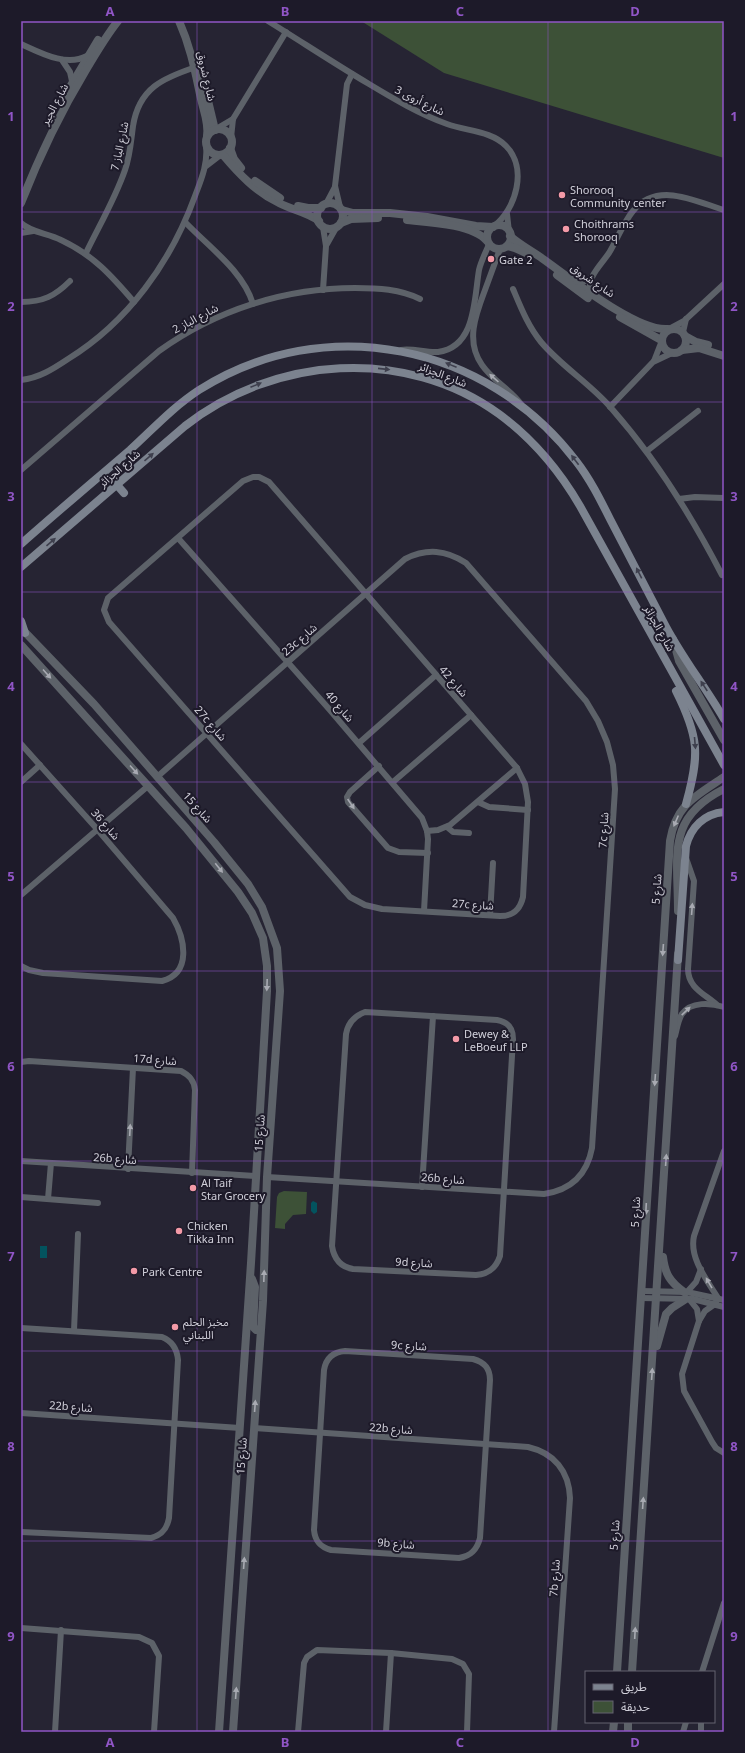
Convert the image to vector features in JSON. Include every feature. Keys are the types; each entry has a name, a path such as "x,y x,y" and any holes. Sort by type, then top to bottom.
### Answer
{"main road":[{"name":"شارع الجزائر","path":"21,544 130,449 174,408 200,390 228,374 264,360 301,351 350,347 399,350 443,362 490,385 522,406 560,441 586,475 673,640 724,719"},
{"name":"شارع الجزائر","path":"21,567 196,417 221,401 260,384 303,372 332,368 383,369 421,377 449,387 487,406 520,431 549,461 566,483 580,506 668,667 724,765"},
{"path":"117,485 124,493"},
{"path":"21,538 30,536"},
{"path":"21,621 23,630"},
{"path":"668,667 674,687 690,720 694,735 694,772 686,804"},
{"path":"678,960 685,857 688,837 698,822 714,813 724,812"}],"street":[{"name":"شارع الجير","path":"21,189 41,142 72,81 111,21"},
{"name":"شارع الجير","path":"21,203 39,160 62,112 104,40 118,21"},
{"name":"شارع شروق","path":"179,21 196,67 208,124 207,136"},
{"name":"شارع شروق","path":"185,21 200,63 208,106 216,130"},
{"name":"شارع أروى 3","path":"268,21 352,74 422,114 460,129 492,136 506,145 515,159 518,174 517,186 507,214 494,227"},
{"path":"286,32 233,119 230,148 232,156 250,177 268,191 304,208 334,204 353,213 390,213 428,217 476,226 504,227 510,234 509,243 503,248 492,273 474,326 475,350 487,371 512,393 522,406"},
{"path":"21,44 62,60 78,60 87,56"},
{"path":"62,60 70,72 72,81"},
{"name":"شارع الباز 7","path":"86,253 125,170 135,118 141,102 151,89 166,78 196,67"},
{"path":"322,290 326,246 318,214 335,186 348,84 352,74"},
{"path":"21,380 43,374 82,350 115,323 134,302 168,256 186,223 206,166 207,136 233,119"},
{"path":"216,130 227,132 231,138"},
{"path":"206,146 213,154 221,155 260,193 281,204 312,216 321,224 330,229 355,219 412,221 471,230 482,235 494,248 503,248"},
{"path":"206,166 230,148"},
{"path":"326,246 343,216 335,186"},
{"path":"575,282 585,281 591,278 612,248 633,211 644,201 650,198 664,194 671,194 724,210"},
{"name":"شارع أروى 3","path":"507,214 510,234"},
{"path":"21,223 34,231 59,238 86,253 108,272 134,302"},
{"path":"186,223 236,272 246,286 253,304"},
{"path":"399,350 438,352 447,350 461,340 469,326 489,232 494,227"},
{"path":"21,233 34,231"},
{"name":"شارع شروق","path":"510,234 590,293 648,326 658,330 670,329"},
{"name":"شارع شروق","path":"503,248 515,248 525,253 593,301 661,341"},
{"path":"480,269 485,267 492,273"},
{"path":"590,293 591,278"},
{"path":"21,302 35,302 49,298 61,291 70,281"},
{"path":"653,362 663,334 687,318 724,284"},
{"name":"شارع الباز 2","path":"21,470 149,359 169,344 204,324 253,304 281,297 322,290 351,288 389,289 420,299"},
{"path":"514,289 523,313 541,341 610,407 647,452 679,499 723,575"},
{"path":"682,350 686,343 684,334 687,318"},
{"path":"670,329 677,329 696,342 724,350"},
{"path":"661,341 665,350 672,353"},
{"path":"610,407 653,362 672,353 699,348 724,356"},
{"path":"647,452 698,411"},
{"name":"27c شارع","path":"269,482 259,477 248,478 243,481 108,598 104,610 109,622 350,897 374,908 500,916"},
{"name":"شارع 42","path":"269,482 517,768 525,784 528,810 521,904 513,914 500,916"},
{"path":"679,499 695,497 724,498"},
{"name":"شارع 40","path":"178,538 393,782 422,818 427,831 428,853 424,911"},
{"name":"23c شارع","path":"157,776 405,559 419,553 439,551 449,553 466,563"},
{"name":"7c شارع","path":"466,563 586,701 603,731 613,765 615,797 592,1148"},
{"name":"شارع 15","path":"23,630 94,704 214,842 248,884 268,920 277,948 280,991 267,1177 254,1428 233,1732"},
{"path":"673,640 679,661 724,740"},
{"name":"شارع 15","path":"21,645 186,828 242,897 252,913 265,946 268,974 264,1047 219,1732"},
{"path":"358,743 436,675"},
{"path":"714,702 724,710"},
{"path":"393,782 471,715"},
{"name":"شارع 36","path":"21,744 98,829 173,918 181,935 183,954 179,970 168,979 154,981 43,973 29,970 21,966"},
{"path":"21,782 40,765"},
{"path":"379,766 350,792 347,797 348,802 388,848 398,852 428,853"},
{"path":"427,831 447,827 517,768"},
{"name":"شارع 5","path":"617,1671 670,848 673,827 686,804 694,796 724,777"},
{"path":"21,895 148,786"},
{"name":"شارع 5","path":"632,1671 678,960 678,852 681,830 690,814 708,797 724,789"},
{"path":"478,802 489,807 528,810"},
{"path":"447,827 452,832 469,833"},
{"path":"186,828 195,833 208,846 214,846 214,842"},
{"path":"685,857 692,871 694,881 688,969 689,978 694,987 717,1005"},
{"path":"490,916 493,862"},
{"path":"673,1041 680,1019 688,1008 697,1004 717,1005 724,1007"},
{"path":"337,1181 347,1028 359,1014 372,1012 433,1016 502,1021 511,1028 513,1039 503,1192"},
{"path":"422,1187 433,1016"},
{"path":"264,1047 270,1046 273,1048 274,1084"},
{"name":"17d شارع","path":"21,1062 29,1061 180,1071 189,1076 195,1090 192,1173"},
{"path":"128,1169 133,1068"},
{"name":"26b شارع","path":"267,1177 544,1194 564,1189 580,1176 588,1163 592,1148"},
{"path":"724,1151 693,1240 694,1254 701,1269 724,1307"},
{"name":"26b شارع","path":"21,1161 255,1176"},
{"path":"48,1199 51,1163"},
{"name":"9d شارع","path":"337,1181 333,1252 335,1257 343,1266 353,1268 476,1275 487,1273 495,1266 500,1256 503,1192"},
{"path":"21,1197 98,1203"},
{"path":"661,1232 664,1264 667,1276 697,1309 699,1321"},
{"path":"74,1331 78,1234"},
{"path":"654,1349 658,1342 662,1323 666,1314 686,1296 696,1282 701,1269"},
{"path":"250,1277 255,1287 253,1327 256,1330 260,1329"},
{"path":"641,1294 686,1296 719,1300"},
{"path":"719,1300 705,1311 699,1321 682,1369 682,1386 712,1442 716,1448 724,1453"},
{"path":"21,1328 162,1337 172,1343 178,1360 169,1518 168,1524 162,1534 151,1538 21,1532"},
{"name":"9c شارع","path":"320,1433 324,1370 328,1358 333,1354 345,1351 473,1359 484,1364 490,1374 487,1444"},
{"name":"22b شارع","path":"21,1413 240,1428"},
{"name":"22b شارع","path":"254,1428 528,1447"},
{"name":"9b شارع","path":"320,1433 314,1530 316,1541 320,1545 331,1550 459,1558 471,1554 479,1545 487,1444"},
{"name":"7b شارع","path":"528,1447 545,1452 552,1458 564,1471 570,1489 554,1732"},
{"path":"702,1671 724,1603"},
{"path":"21,1628 61,1630 144,1638 156,1647 159,1661 154,1732"},
{"path":"55,1732 61,1630"},
{"path":"298,1732 304,1663 312,1653 323,1650 391,1653 458,1661 467,1668 470,1680 467,1732"},
{"path":"386,1732 391,1653"}],"green space":[{"path":"361,21 724,21 724,158 444,73"},
{"path":"284,1191 307,1192 306,1214 293,1215 285,1224 285,1229 275,1228 277,1197 279,1193"}],"water":[{"path":"313,1201 317,1203 317,1212 314,1214 311,1211 311,1203"},
{"path":"40,1246 47,1246 47,1258 40,1258"}],"place":[{"name":"Shorooq Community center","path":"562,195"},
{"name":"Choithrams Shorooq","path":"566,229"},
{"name":"Gate 2","path":"491,259"},
{"name":"Dewey & LeBoeuf LLP","path":"456,1039"},
{"name":"Al Taif Star Grocery","path":"193,1188"},
{"name":"Chicken Tikka Inn","path":"179,1231"},
{"name":"Park Centre","path":"134,1271"},
{"name":"مخبز الحلم اللبناني","path":"175,1327"}]}
